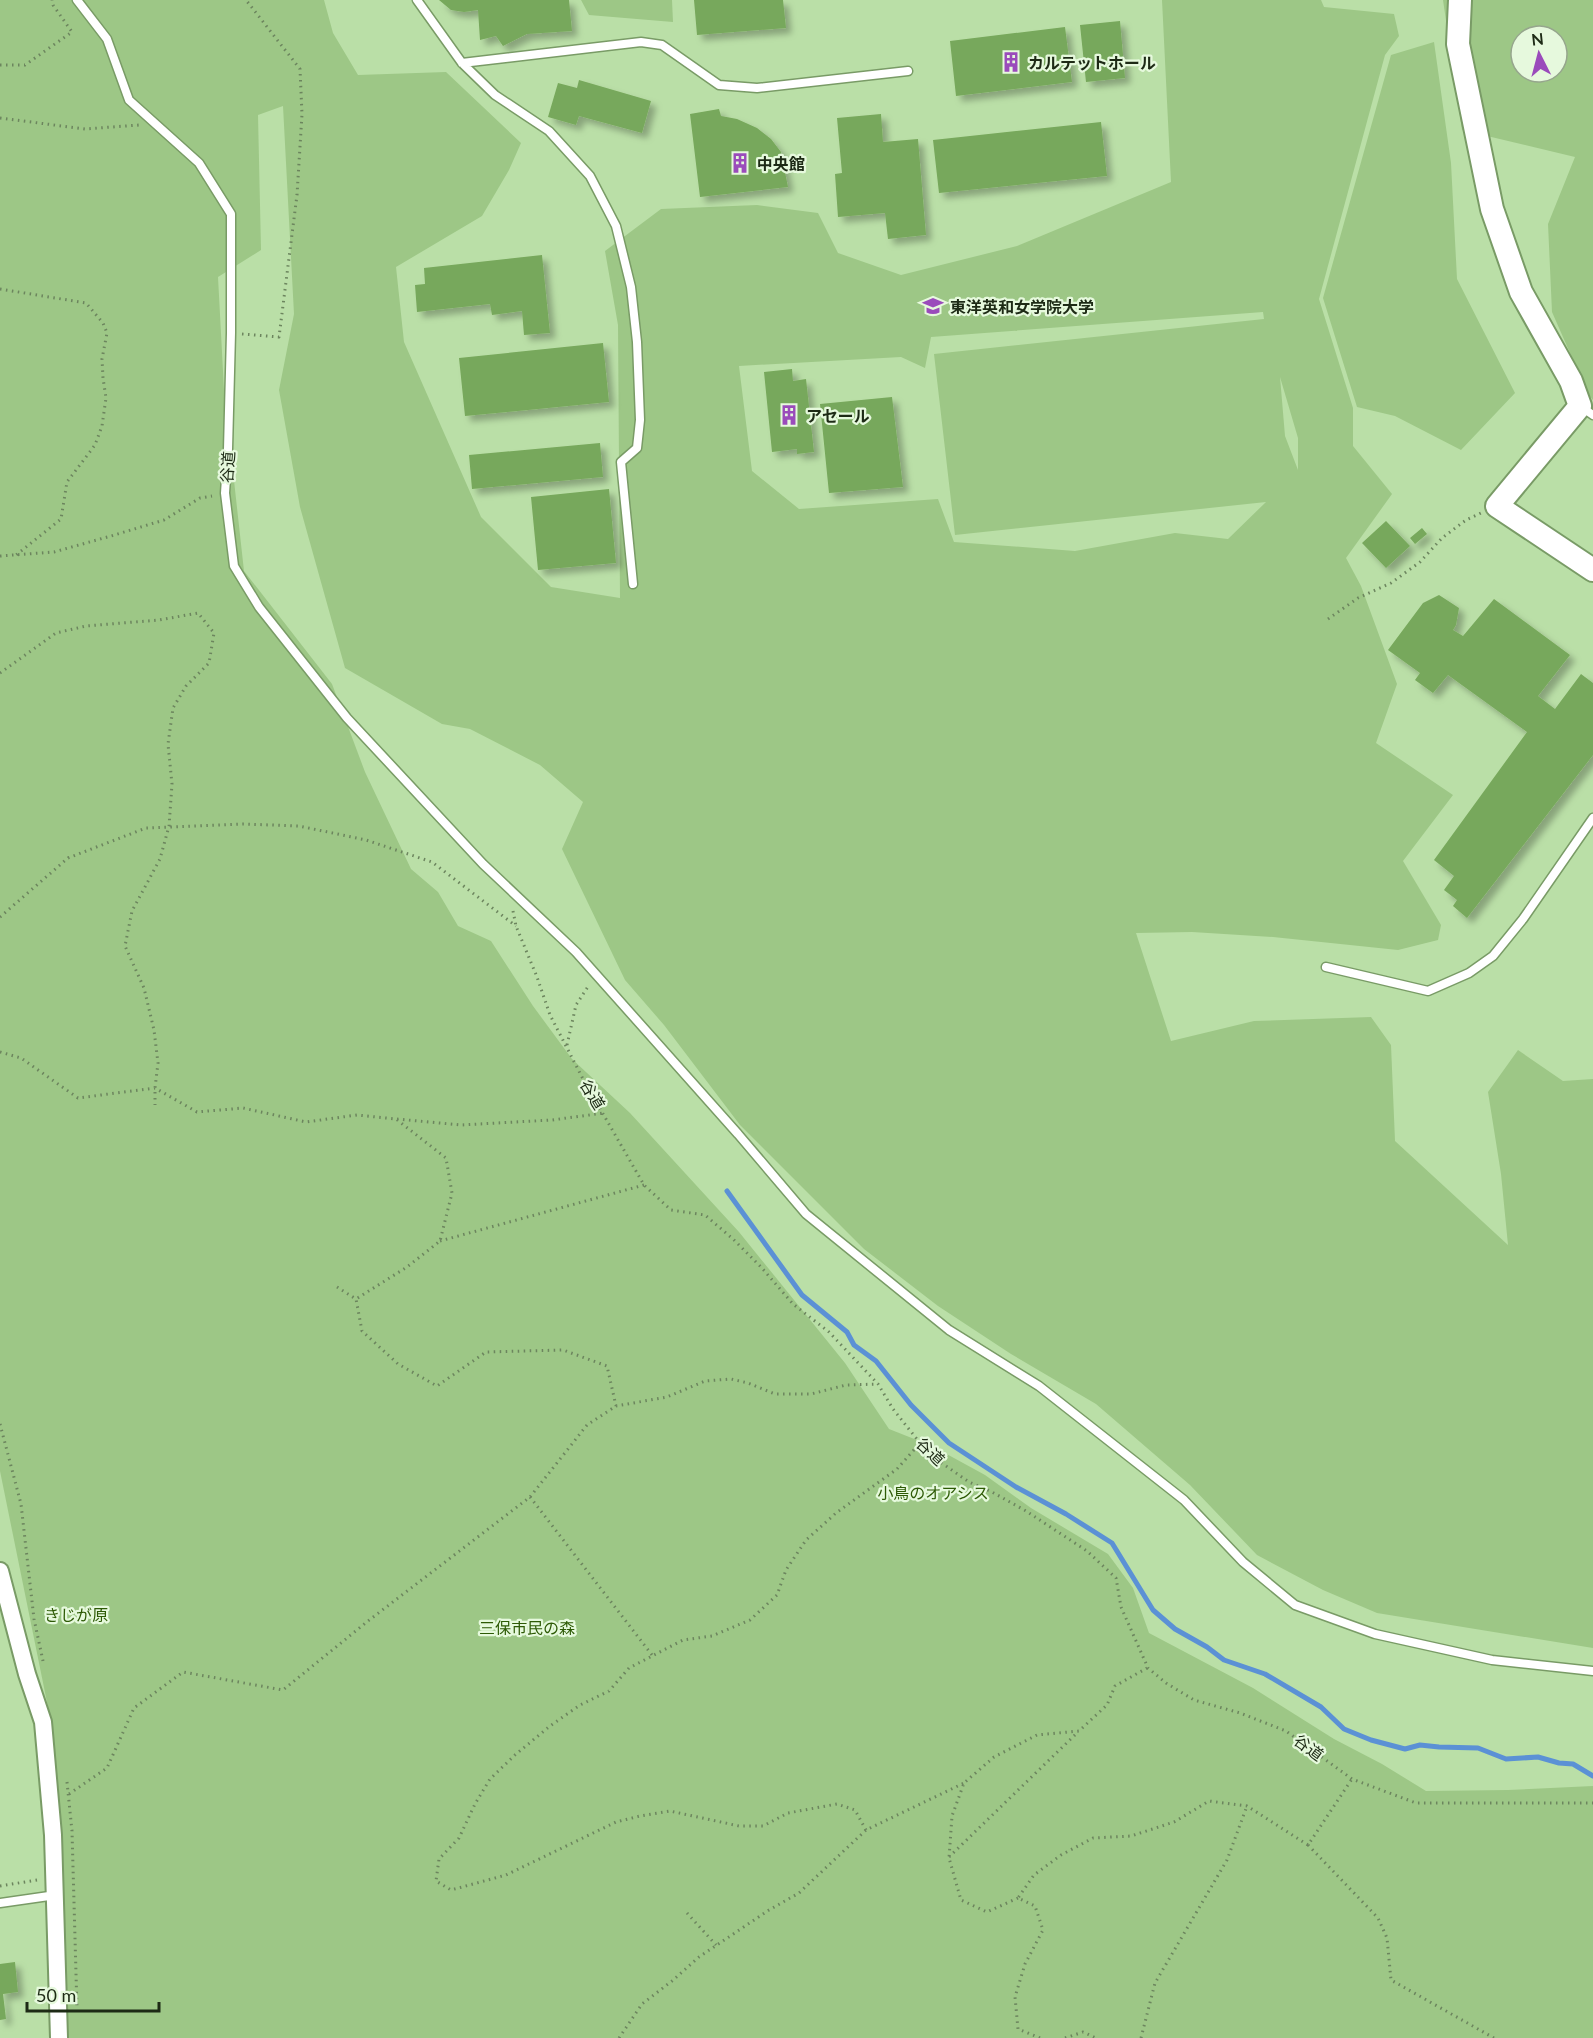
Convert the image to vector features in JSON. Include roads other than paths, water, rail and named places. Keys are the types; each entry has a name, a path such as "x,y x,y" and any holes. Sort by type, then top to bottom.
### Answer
{"street":[{"path":"1460,0 1458,44 1492,209 1521,292 1586,411 1497,506 1593,570"},
{"path":"0,1571 27,1674 43,1722 56,1895 59,2038"}],"lane":[{"name":"谷道","path":"77,0 107,39 129,100 199,163 231,214 231,333 225,493 234,566 259,607 347,718 483,864 576,952 806,1214 949,1330 1039,1386 1184,1500 1243,1562 1295,1605 1375,1634 1492,1660 1593,1671"},
{"path":"417,0 462,63 495,96 549,131 590,176 616,226 631,287 637,342 640,420 637,448 621,462 633,584"},
{"path":"462,63 641,42 662,45 719,85 757,88 908,71"},
{"path":"1326,967 1428,991 1469,974 1493,956 1523,920 1593,818"},
{"path":"0,1903 56,1895"}],"waterway":[{"path":"727,1191 802,1295 847,1332 854,1345 876,1361 911,1405 949,1443 1016,1487 1066,1514 1112,1543 1153,1610 1175,1629 1207,1647 1224,1660 1265,1674 1321,1707 1344,1729 1371,1740 1405,1749 1420,1745 1478,1748 1506,1759 1538,1757 1573,1764 1593,1776"}],"place":[{"name":"カルテットホール","path":"1011,62"},
{"name":"中央館","path":"740,163"},
{"name":"東洋英和女学院大学","path":"933,306"},
{"name":"アセール","path":"789,415"}],"park label":[{"name":"小鳥のオアシス","path":"933,1492"},
{"name":"きじが原","path":"76,1614"},
{"name":"三保市民の森","path":"527,1627"}]}
